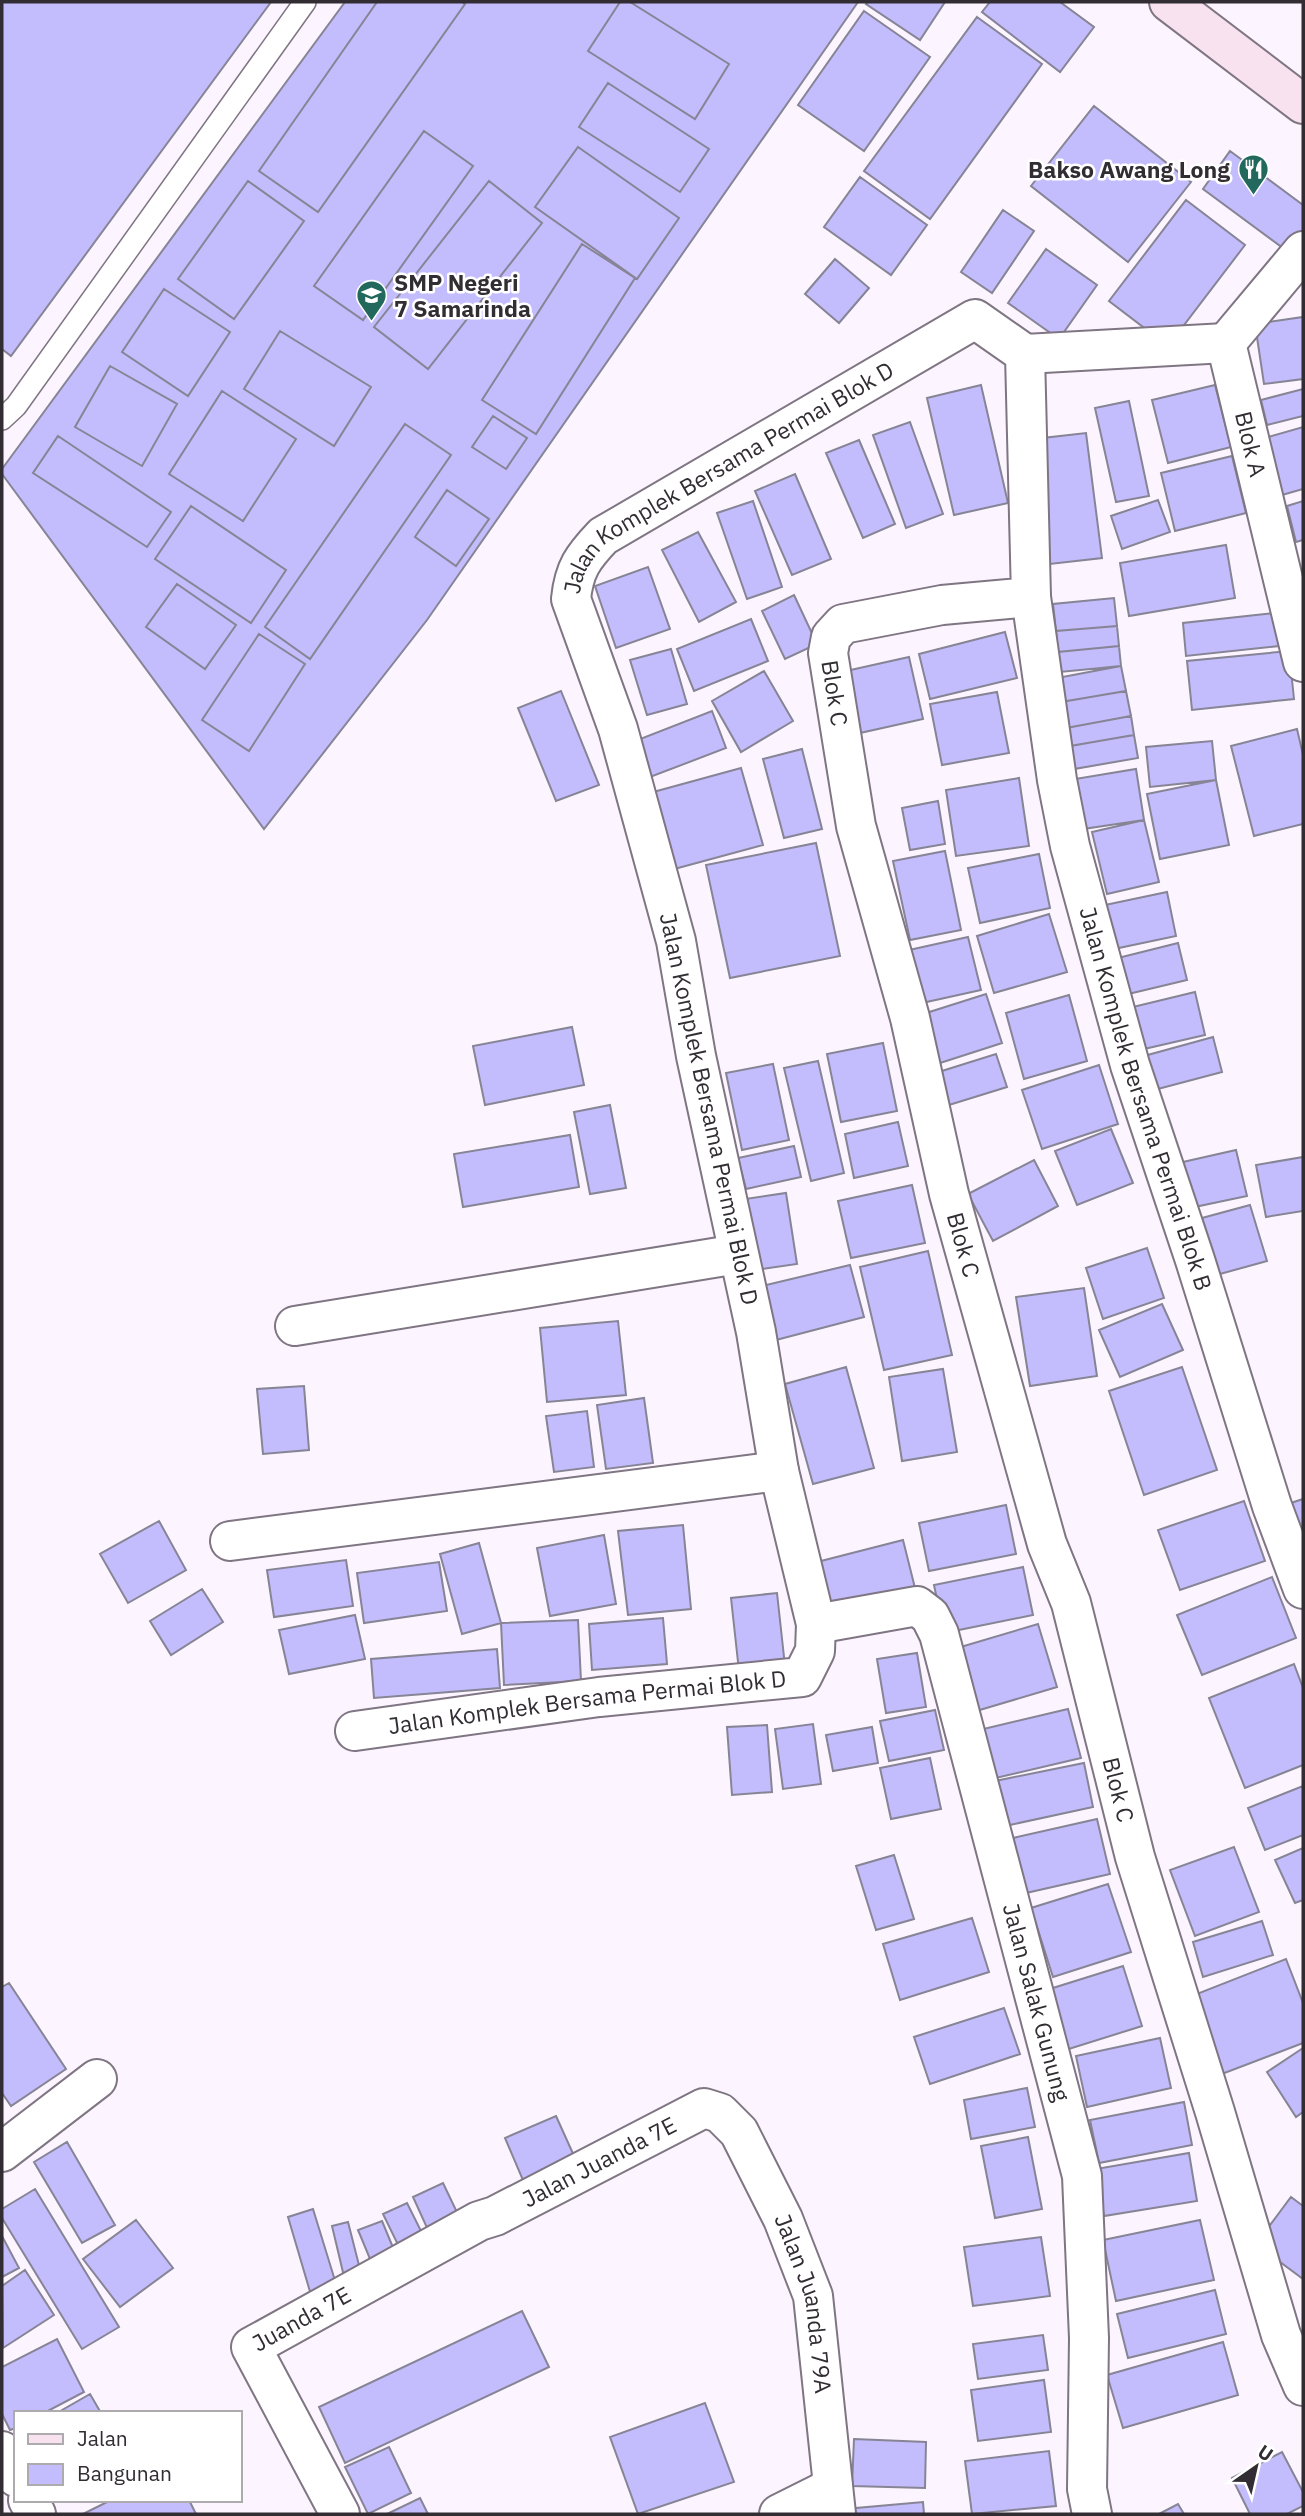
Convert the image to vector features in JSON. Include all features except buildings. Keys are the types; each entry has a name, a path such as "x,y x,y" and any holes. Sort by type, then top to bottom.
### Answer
{"main road":[{"path":"1183,6 1303,104"}],"street":[{"path":"1031,597 1025,354 1226,343 1303,251"},
{"name":"Jalan Komplek Bersama Permai Blok D","path":"355,1731 599,1697 802,1677 809,1667 814,1651 816,1624 779,1471 756,1332 696,1056 676,941 618,729 571,599 573,578 583,557 603,536 975,319 1025,354"},
{"name":"Blok A","path":"1226,343 1303,662"},
{"name":"Jalan Komplek Bersama Permai Blok B","path":"1031,597 1067,833 1130,1065 1195,1260 1272,1506 1303,1589"},
{"name":"Blok C","path":"1031,597 942,606 843,624 831,636 828,653 856,826 910,1018 949,1194 1047,1544 1072,1603 1135,1857 1215,2112 1292,2321"},
{"path":"295,1326 738,1255"},
{"path":"230,1541 779,1471"},
{"name":"Jalan Salak Gunung","path":"816,1624 917,1606 930,1616 939,1634 1082,2176 1089,2338 1087,2489 1092,2514"},
{"path":"2,2152 97,2078"},
{"name":"Jalan Juanda 7E","path":"479,2221 495,2216 704,2108 720,2113"},
{"name":"Jalan Juanda 79A","path":"720,2113 739,2132 783,2219 813,2296 835,2500"},
{"name":"Juanda 7E","path":"340,2514 251,2347 479,2221"},
{"path":"1292,2321 1303,2386"},
{"path":"2,2451 14,2473"},
{"path":"779,2514 835,2500"}],"lane":[{"path":"2,419 16,406 305,2"}],"place":[{"name":"Bakso Awang Long","path":"1253,197"},
{"name":"SMP Negeri 7 Samarinda","path":"371,323"}]}
